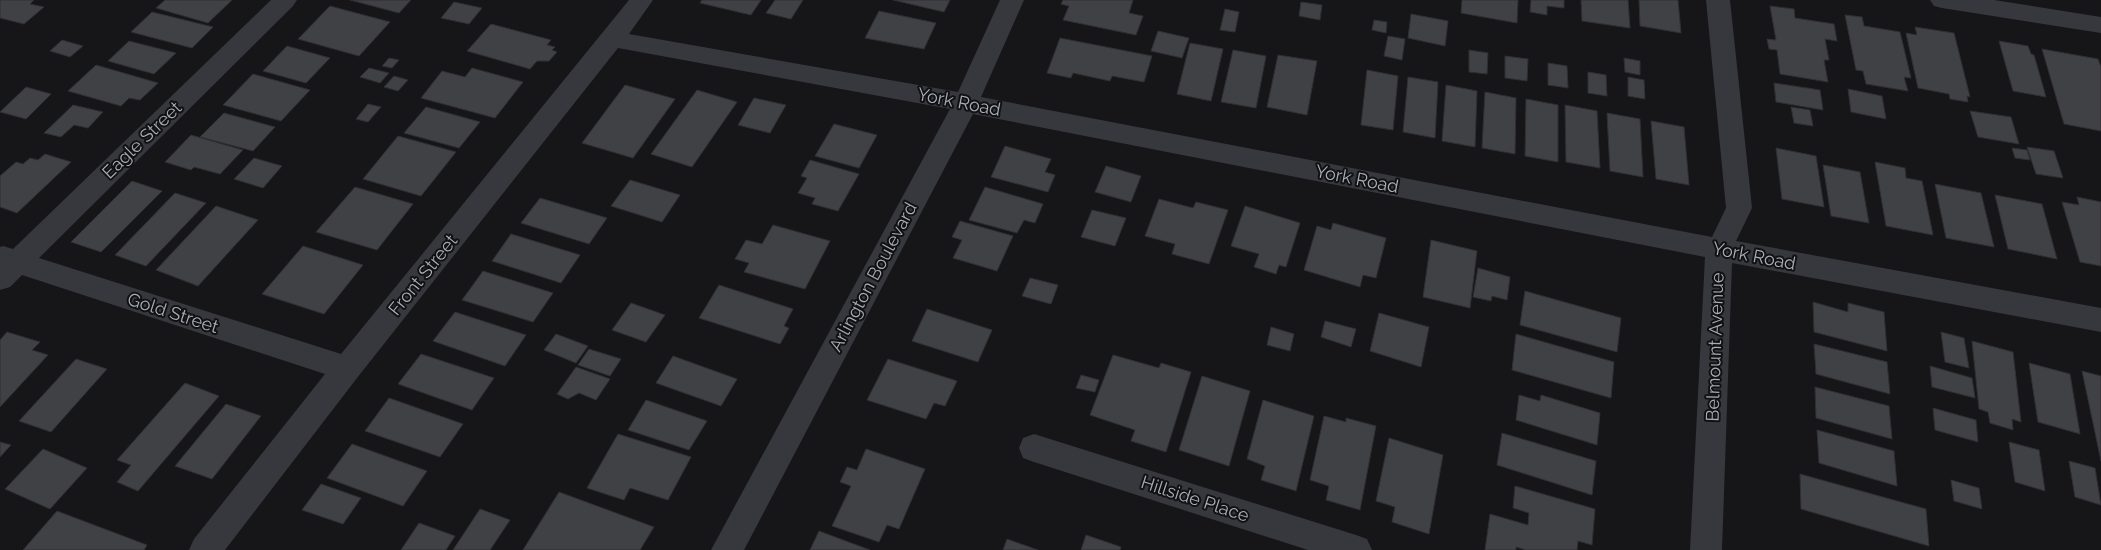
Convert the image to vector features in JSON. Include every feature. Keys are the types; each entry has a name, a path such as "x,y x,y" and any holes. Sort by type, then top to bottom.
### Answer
{"street":[{"name":"Eagle Street","path":"6,266 285,0"},
{"name":"Front Street","path":"205,550 346,369 612,39 641,0"},
{"name":"Arlington Boulevard","path":"727,550 966,103 1012,0"},
{"name":"Belmount Avenue","path":"1706,550 1719,249 1739,208 1718,0"},
{"path":"1942,0 2101,25"},
{"name":"York Road","path":"612,39 966,103 1719,249 2101,320"},
{"name":"Gold Street","path":"6,266 346,369"},
{"name":"Hillside Place","path":"1034,448 1356,550"}],"building":[{"path":"0,0 34,0 30,4 44,7 24,24 0,18"},
{"path":"165,0 232,0 208,23 156,8"},
{"path":"350,0 411,0 399,13"},
{"path":"702,0 761,0 751,15 700,3"},
{"path":"775,0 803,0 791,19 766,13"},
{"path":"893,0 950,0 944,12"},
{"path":"1063,0 1133,0 1129,13 1143,16 1136,35 1063,20 1069,6 1061,4"},
{"path":"1462,0 1518,0 1517,23 1461,13"},
{"path":"1531,0 1564,0 1564,8 1547,6 1547,15 1530,12"},
{"path":"1581,0 1628,0 1630,28 1582,21"},
{"path":"1639,0 1678,0 1681,33 1640,26"},
{"path":"454,2 482,8 469,24 441,18"},
{"path":"1301,2 1322,5 1320,20 1299,16"},
{"path":"330,6 390,22 359,56 298,39"},
{"path":"1770,6 1794,9 1795,18 1834,24 1837,41 1825,39 1829,60 1824,60 1828,82 1780,74 1777,50 1769,49 1767,39 1776,40"},
{"path":"1225,9 1239,12 1235,32 1220,30"},
{"path":"879,11 936,23 924,49 865,38"},
{"path":"152,12 213,27 192,48 131,32"},
{"path":"1411,14 1448,21 1445,46 1408,38"},
{"path":"1845,15 1862,17 1864,26 1900,32 1911,78 1904,77 1908,91 1866,84 1863,71 1856,70"},
{"path":"1374,20 1387,22 1386,33 1372,30"},
{"path":"491,24 551,40 547,45 555,47 552,50 557,52 549,61 537,61 530,69 467,51"},
{"path":"1915,27 1954,33 1970,97 1967,96 1968,102 1950,99 1949,94 1918,88 1906,33 1917,35"},
{"path":"1158,31 1189,38 1182,58 1151,51"},
{"path":"1388,36 1405,39 1402,60 1384,56"},
{"path":"1060,38 1152,56 1144,82 1112,76 1110,81 1073,73 1071,78 1047,73"},
{"path":"62,40 83,46 70,57 50,51"},
{"path":"129,41 176,53 154,74 108,61"},
{"path":"1999,41 2028,46 2031,54 2034,55 2046,97 2013,91"},
{"path":"1190,43 1223,49 1211,101 1177,94"},
{"path":"287,46 330,58 306,83 263,71"},
{"path":"2042,49 2098,59 2101,67 2101,131 2064,124"},
{"path":"1233,50 1266,56 1256,108 1221,102"},
{"path":"1469,50 1488,53 1487,74 1469,72"},
{"path":"1278,55 1317,61 1307,115 1267,107"},
{"path":"1505,56 1528,59 1527,81 1505,78"},
{"path":"389,58 399,60 392,68 382,66"},
{"path":"1624,58 1640,61 1640,75 1625,72"},
{"path":"1548,63 1567,66 1568,88 1548,85"},
{"path":"96,65 158,83 140,100 129,98 121,106 68,91"},
{"path":"369,68 389,73 380,83 360,77"},
{"path":"472,68 523,82 495,118 421,98 442,71 465,77"},
{"path":"1367,70 1398,76 1393,130 1361,125"},
{"path":"1588,72 1606,75 1607,96 1588,93"},
{"path":"253,74 310,90 281,121 223,105"},
{"path":"394,76 408,80 398,91 384,87"},
{"path":"1408,77 1438,82 1435,138 1403,132"},
{"path":"1628,77 1644,80 1645,99 1628,96"},
{"path":"1774,83 1820,90 1823,110 1776,102"},
{"path":"625,85 675,99 633,158 582,143"},
{"path":"1446,85 1477,91 1475,147 1442,141"},
{"path":"26,87 51,94 26,119 0,112"},
{"path":"1848,89 1882,96 1886,119 1851,112"},
{"path":"697,90 737,102 692,167 651,154"},
{"path":"1485,92 1516,98 1515,154 1482,148"},
{"path":"754,98 786,105 770,133 738,125"},
{"path":"1526,99 1558,105 1558,162 1525,156"},
{"path":"368,104 381,107 368,122 356,119"},
{"path":"73,105 103,112 88,128 74,125 61,137 44,133"},
{"path":"1565,105 1597,111 1600,168 1566,162"},
{"path":"426,107 480,122 459,148 404,133"},
{"path":"1791,107 1810,110 1813,126 1794,123"},
{"path":"1970,111 2011,117 2019,144 1978,137"},
{"path":"224,113 275,127 253,151 200,137"},
{"path":"1607,113 1640,119 1643,177 1610,171"},
{"path":"1651,121 1684,127 1689,185 1656,179"},
{"path":"834,124 877,135 859,168 815,156"},
{"path":"191,135 243,150 220,174 194,167 191,170 165,162"},
{"path":"398,136 456,152 421,196 363,179"},
{"path":"1005,146 1051,159 1045,172 1055,175 1048,192 991,177"},
{"path":"2027,147 2054,151 2063,178 2036,174"},
{"path":"1776,148 1816,156 1824,207 1782,199"},
{"path":"2012,148 2027,150 2030,160 2015,158"},
{"path":"45,154 71,162 17,213 0,207 0,176 16,162 23,164 30,158 38,160"},
{"path":"254,158 282,166 263,188 234,179"},
{"path":"810,160 859,174 838,211 812,204 815,198 798,193 807,178 801,176"},
{"path":"1875,162 1905,168 1906,178 1922,181 1933,235 1886,226"},
{"path":"1823,165 1860,172 1869,223 1831,216"},
{"path":"1106,166 1141,176 1131,202 1095,192"},
{"path":"630,180 680,195 662,222 611,206"},
{"path":"132,181 162,191 101,252 71,242"},
{"path":"1935,184 1981,193 1994,247 1946,238"},
{"path":"355,187 413,204 377,250 316,232"},
{"path":"985,187 1043,204 1035,223 1024,220 1017,233 969,220"},
{"path":"175,193 206,203 146,266 115,255"},
{"path":"1995,195 2042,204 2057,259 2008,249"},
{"path":"2077,197 2101,202 2101,266 2080,262 2062,202 2079,205"},
{"path":"540,198 607,218 589,244 521,223"},
{"path":"1159,199 1193,208 1196,202 1228,210 1209,264 1172,254 1175,244 1145,236"},
{"path":"216,206 258,220 198,286 156,270"},
{"path":"1245,206 1300,223 1286,267 1279,265 1276,274 1254,267 1259,254 1231,246"},
{"path":"1092,210 1126,218 1115,246 1081,237"},
{"path":"960,221 1013,236 997,271 953,258 962,240 952,237"},
{"path":"1333,223 1386,238 1376,278 1363,275 1360,287 1304,270 1317,226 1331,230"},
{"path":"773,225 830,241 805,289 744,272 749,263 735,259 746,240 762,244"},
{"path":"511,234 580,255 561,283 492,261"},
{"path":"1431,240 1477,251 1470,308 1423,297"},
{"path":"303,246 363,265 324,314 262,294"},
{"path":"1478,268 1510,277 1507,300 1492,296 1491,301 1473,297"},
{"path":"483,271 553,293 533,322 462,300"},
{"path":"1030,278 1058,285 1051,304 1022,296"},
{"path":"719,285 793,309 784,326 789,328 780,344 699,318"},
{"path":"1525,291 1621,318 1617,352 1520,325"},
{"path":"1813,302 1848,312 1848,303 1884,312 1887,351 1814,332"},
{"path":"631,303 665,315 646,342 612,330"},
{"path":"927,309 992,330 978,362 912,341"},
{"path":"455,312 526,335 505,366 433,341"},
{"path":"1379,313 1429,327 1421,367 1370,351"},
{"path":"1325,321 1356,329 1351,347 1321,337"},
{"path":"1271,327 1294,334 1290,351 1267,345"},
{"path":"7,332 40,342 32,350 48,355 0,407 0,340"},
{"path":"1941,332 1964,338 1969,368 1945,362"},
{"path":"556,334 588,346 576,363 544,350"},
{"path":"1516,334 1614,362 1611,398 1512,370"},
{"path":"1972,341 2013,352 2021,422 2012,419 2013,430 1990,423 1988,412 1979,409"},
{"path":"1814,344 1887,362 1890,394 1816,374"},
{"path":"589,349 621,359 610,376 578,365"},
{"path":"421,354 494,378 472,410 398,384"},
{"path":"1113,355 1159,368 1161,363 1191,372 1166,452 1131,441 1135,430 1090,415"},
{"path":"673,356 737,379 721,406 656,383"},
{"path":"76,359 107,369 51,432 19,421"},
{"path":"888,359 957,381 945,406 934,403 926,419 867,400"},
{"path":"2029,363 2070,374 2080,434 2038,422"},
{"path":"1930,366 1972,378 1975,398 1932,387"},
{"path":"576,367 610,379 596,400 579,393 568,399 557,394"},
{"path":"2082,371 2101,376 2101,461"},
{"path":"1081,375 1099,380 1095,392 1076,388"},
{"path":"1202,376 1250,391 1229,466 1179,450"},
{"path":"185,383 219,396 138,491 117,482 131,465 117,460"},
{"path":"1815,387 1889,406 1892,439 1816,418"},
{"path":"1519,395 1540,401 1541,395 1600,413 1597,445 1516,420"},
{"path":"389,398 463,424 440,457 365,431"},
{"path":"646,400 707,421 689,450 628,430"},
{"path":"1263,400 1314,416 1296,491 1261,480 1265,466 1247,459"},
{"path":"226,404 261,416 212,479 175,466"},
{"path":"1933,408 1976,420 1978,442 1935,430"},
{"path":"1324,416 1346,422 1346,418 1376,426 1360,510 1326,500 1329,486 1310,480"},
{"path":"1817,430 1894,451 1897,486 1819,463"},
{"path":"1502,433 1596,461 1592,495 1497,465"},
{"path":"618,434 691,457 668,500 630,488 624,500 587,488"},
{"path":"1389,438 1443,455 1429,534 1392,522 1395,507 1376,501"},
{"path":"0,442 11,445 0,457"},
{"path":"2009,442 2039,450 2045,491 2015,482"},
{"path":"352,444 427,471 403,506 327,478"},
{"path":"43,449 87,468 50,509 5,489"},
{"path":"866,449 925,469 899,529 887,525 879,542 832,526 851,486 840,482 847,467 857,470"},
{"path":"2069,461 2095,468 2101,505 2075,497"},
{"path":"1800,474 1926,509 1929,546 1801,509"},
{"path":"1951,480 1979,488 1982,509 1954,501"},
{"path":"321,484 361,498 343,524 302,510"},
{"path":"1515,486 1595,509 1592,545 1578,541 1577,550 1526,550 1516,547 1516,550 1485,550 1490,514 1528,525 1529,513 1513,508"},
{"path":"559,492 654,527 640,550 523,550"},
{"path":"480,509 510,520 490,550 453,550"},
{"path":"57,511 147,545 144,550 23,550"},
{"path":"419,523 455,536 446,550 401,550"},
{"path":"819,531 870,550 810,550"},
{"path":"1086,535 1121,547 1120,550 1081,550"},
{"path":"1007,539 1038,550 1003,550"}]}
